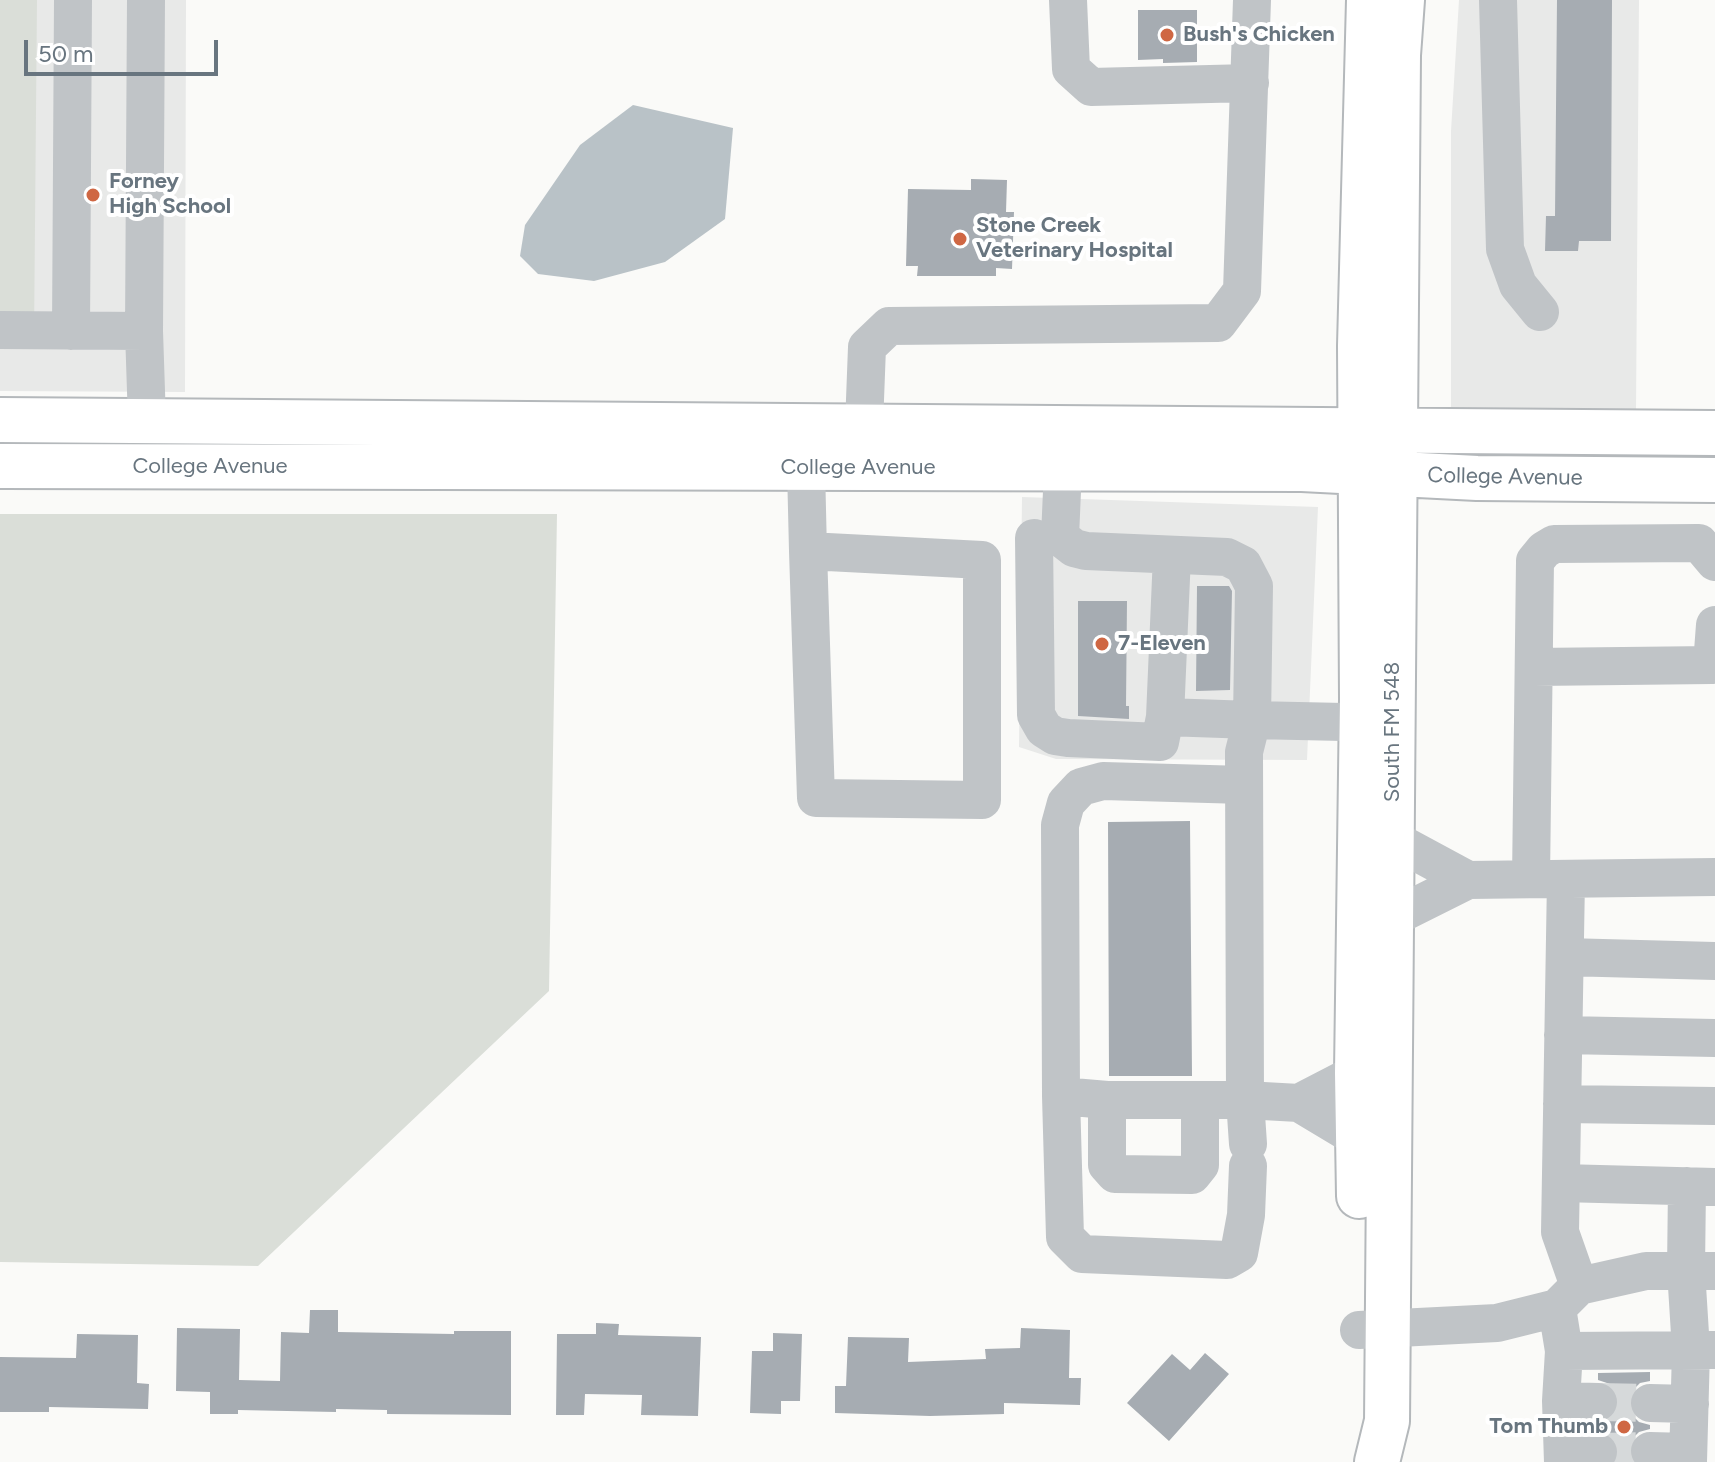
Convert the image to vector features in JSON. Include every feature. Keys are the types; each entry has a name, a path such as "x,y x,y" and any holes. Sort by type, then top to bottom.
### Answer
{"main road":[{"name":"South FM 548","path":"1369,0 1378,453 1377,722 1357,1073 1374,1329 1387,1421 1377,1462"},
{"name":"South FM 548","path":"1378,453 1402,0"},
{"name":"College Avenue","path":"0,420 864,426 1378,453 1715,433"},
{"path":"143,467 147,421"},
{"name":"College Avenue","path":"0,466 1302,469 1378,453 1477,478 1715,480"},
{"name":"South FM 548","path":"1361,1462 1359,1447 1374,1329 1392,918 1392,839 1377,722"}],"lane":[{"path":"71,331 73,0"},
{"path":"146,0 144,331 147,421"},
{"path":"864,426 867,347 889,326 1218,323 1242,291 1252,0"},
{"path":"1498,0 1505,249 1518,285 1540,312"},
{"path":"1068,6 1071,69 1091,87 1250,83"},
{"path":"0,330 144,331"},
{"path":"806,468 816,798 982,800 982,560 998,541 1047,538 1086,551 1227,557 1243,565 1254,586 1252,720 1244,752 1245,1100 1248,1155 1246,1215 1239,1253 1227,1260 1082,1254 1065,1237 1060,825 1066,803 1081,787 1103,781 1244,785"},
{"path":"1063,468 1047,538 1036,715 1044,729 1055,736 1068,738 1160,742 1165,717 1172,555"},
{"path":"1575,1456 1561,1401 1568,1297 1560,1232 1565,957 1548,879 1534,667 1535,561 1554,544 1699,543 1715,562"},
{"path":"808,551 982,560"},
{"path":"1534,667 1712,665 1715,625"},
{"path":"1165,717 1377,722"},
{"path":"1392,839 1468,880"},
{"path":"1392,918 1468,880 1715,877"},
{"path":"1565,957 1715,961"},
{"path":"1563,1035 1715,1038"},
{"path":"1299,1103 1357,1073"},
{"path":"1061,1096 1107,1100 1299,1103 1359,1139"},
{"path":"1107,1100 1107,1165 1115,1174 1192,1175 1200,1165 1200,1100"},
{"path":"1562,1104 1715,1106"},
{"path":"1561,1183 1701,1186 1703,1350 1690,1404 1688,1457 1650,1451"},
{"path":"1374,1329 1497,1323 1646,1271 1701,1270"},
{"path":"1564,1351 1703,1350"},
{"path":"1561,1401 1598,1402"},
{"path":"1650,1403 1690,1404"}],"shaded area":[{"name":"Forney High School","path":"0,0 186,0 185,392 0,391"},
{"path":"0,0 37,0 34,337 0,337"},
{"path":"1459,0 1639,0 1636,410 1451,411 1451,131"},
{"path":"633,105 733,128 725,219 665,262 594,281 538,274 520,256 525,225 580,145"},
{"path":"1022,497 1318,507 1307,760 1056,759 1019,747"},
{"path":"0,514 557,514 549,991 258,1266 0,1262"}],"building":[{"path":"1557,0 1612,0 1611,241 1579,241 1578,251 1545,251 1546,216 1555,216"},
{"name":"Bush's Chicken","path":"1138,10 1197,10 1197,62 1138,60"},
{"name":"Stone Creek Veterinary Hospital","path":"971,179 1007,180 1006,212 1014,212 1012,269 996,268 996,276 917,276 918,266 906,266 908,189 971,190"},
{"name":"7-Eleven","path":"1197,586 1229,586 1232,591 1230,690 1196,691"},
{"name":"7-Eleven","path":"1078,601 1127,601 1126,706 1129,706 1129,719 1078,716"},
{"path":"1190,821 1192,1076 1109,1076 1108,822"},
{"path":"310,1310 338,1310 338,1332 454,1334 454,1331 511,1331 511,1415 387,1414 387,1410 336,1409 336,1412 238,1410 238,1414 210,1414 210,1392 176,1391 177,1328 240,1329 239,1380 280,1381 281,1332 309,1333"},
{"path":"596,1323 619,1324 618,1335 701,1337 698,1416 641,1415 642,1395 585,1394 584,1415 556,1415 557,1334 596,1334"},
{"path":"1021,1328 1070,1330 1069,1378 1081,1378 1080,1405 1004,1403 1004,1414 930,1416 835,1413 835,1386 846,1386 848,1337 909,1338 908,1362 986,1359 985,1349 1020,1348"},
{"path":"773,1333 802,1334 800,1401 781,1401 781,1414 750,1413 752,1351 773,1351"},
{"path":"77,1334 138,1335 137,1383 149,1384 148,1409 49,1407 49,1412 0,1412 0,1357 76,1358"},
{"path":"1205,1353 1229,1374 1169,1441 1127,1403 1172,1354 1190,1370"},
{"path":"1650,1372 1650,1381 1640,1383 1632,1391 1628,1403 1631,1414 1639,1422 1650,1425 1650,1429 1639,1432 1631,1440 1628,1451 1631,1462 1617,1462 1620,1452 1617,1441 1609,1433 1598,1430 1598,1424 1608,1422 1616,1414 1620,1402 1617,1391 1610,1384 1598,1380 1598,1373"}],"tunnel":[{"path":"1598,1402 1650,1403"},
{"path":"1598,1452 1650,1451"}],"place":[{"name":"Bush's Chicken","path":"1167,35"},
{"name":"Forney High School","path":"93,195"},
{"name":"Stone Creek Veterinary Hospital","path":"960,239"},
{"name":"7-Eleven","path":"1102,644"},
{"name":"Tom Thumb","path":"1624,1427"}]}
